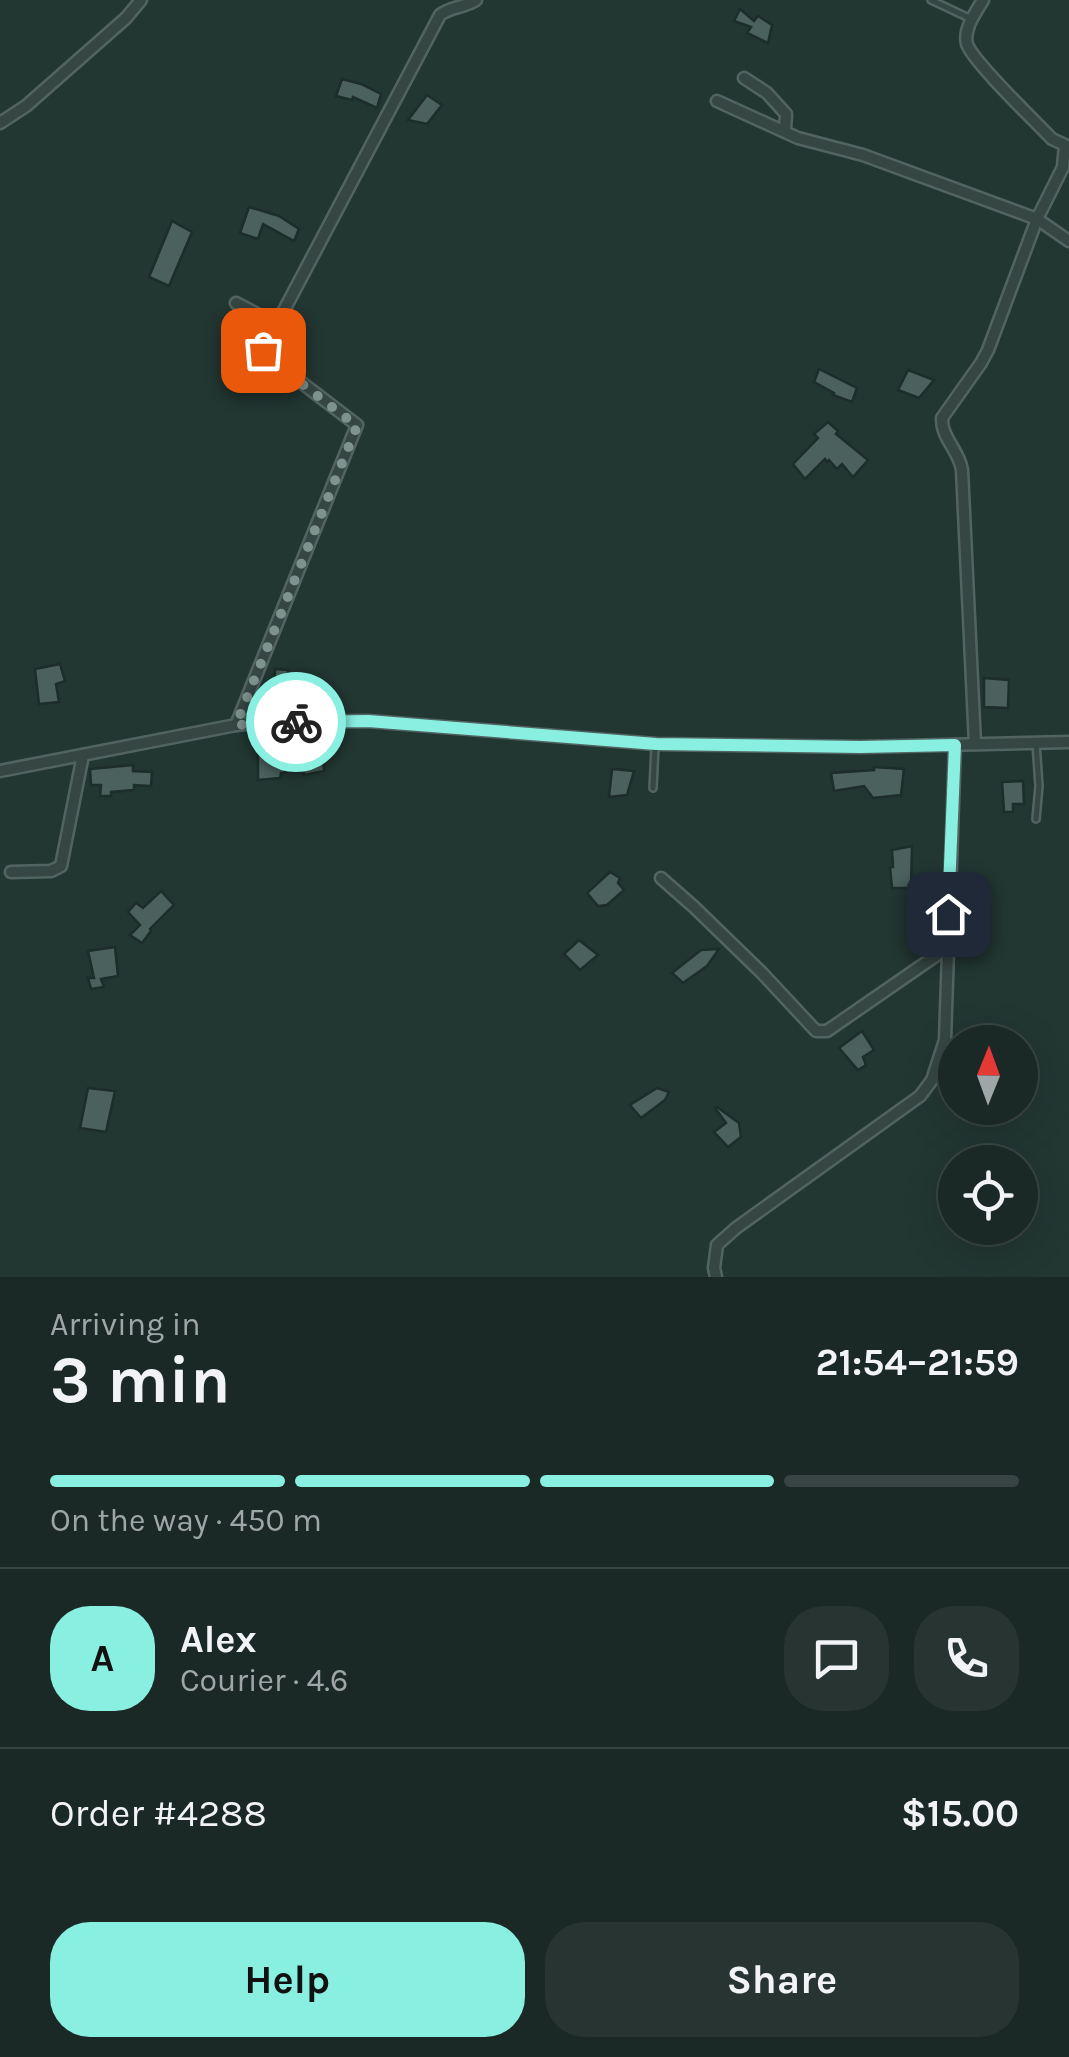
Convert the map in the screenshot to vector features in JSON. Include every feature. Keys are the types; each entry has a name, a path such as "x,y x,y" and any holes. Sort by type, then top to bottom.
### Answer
{"street":[{"path":"0,124 56,80 141,0"},
{"path":"236,725 357,426 268,358 263,350 440,14 476,0"},
{"path":"975,744 962,470 942,418 981,363 1066,156 1065,145 1052,139 967,43 967,32 983,0"},
{"path":"744,78 768,93 786,114 784,130"},
{"path":"717,100 798,138 863,155 1037,219 1069,241"},
{"path":"236,303 276,324"},
{"path":"0,771 266,722 368,721 656,744 860,747 1069,742"},
{"path":"716,1277 717,1245 920,1096 932,1080 945,1040 955,745"},
{"path":"11,872 50,871 61,866 82,755"},
{"path":"661,878 816,1031 827,1031 946,948"}],"lane":[{"path":"931,0 972,20"},
{"path":"230,334 263,350"},
{"path":"1036,743 1036,819"},
{"path":"653,788 656,744"}],"building":[{"path":"740,9 754,21 758,16 772,25 768,43 747,33 751,27 734,21"},
{"path":"342,79 381,94 377,108 353,97 352,100 336,96"},
{"path":"427,95 442,105 427,124 408,120"},
{"path":"249,207 279,216 299,229 294,241 263,224 258,239 240,233"},
{"path":"172,221 192,232 169,286 149,277"},
{"path":"819,369 857,388 852,402 814,382"},
{"path":"908,370 934,380 919,398 898,390"},
{"path":"828,422 838,431 836,434 868,460 853,477 842,464 837,469 825,459 805,479 793,464 818,438 814,434"},
{"path":"60,664 65,681 56,684 59,702 39,704 35,669"},
{"path":"275,669 288,670 288,676 303,677 302,698 274,694"},
{"path":"984,678 1009,680 1008,708 984,707"},
{"path":"278,743 280,751 305,763 307,748 323,749 324,771 304,775 304,769 281,773 280,778 258,780 258,746"},
{"path":"133,765 133,771 152,772 151,786 134,785 134,790 100,796 101,785 91,785 90,769"},
{"path":"874,767 904,769 901,795 873,798 864,786 834,791 831,773"},
{"path":"612,769 634,771 627,795 609,797"},
{"path":"1023,781 1024,804 1013,804 1013,812 1004,812 1002,782"},
{"path":"912,846 911,888 892,888 892,850"},
{"path":"610,872 620,878 618,883 624,890 607,905 598,906 587,893"},
{"path":"161,891 174,905 142,943 130,935 140,925 128,912 136,903 143,908"},
{"path":"579,940 598,955 580,970 564,954"},
{"path":"115,947 118,976 101,979 104,987 91,989 88,978 94,978 88,951"},
{"path":"719,949 707,966 683,983 672,973 701,950"},
{"path":"862,1031 874,1050 863,1057 866,1065 858,1070 839,1048"},
{"path":"88,1088 115,1091 106,1132 80,1128"},
{"path":"657,1088 669,1092 665,1100 641,1118 630,1105"},
{"path":"717,1107 739,1123 741,1137 728,1147 714,1132 726,1123"}],"way so far":[{"path":"263,350 268,358 357,426 236,725 296,722"}],"route":[{"path":"296,722 368,721 656,744 955,745 948,914"}]}
